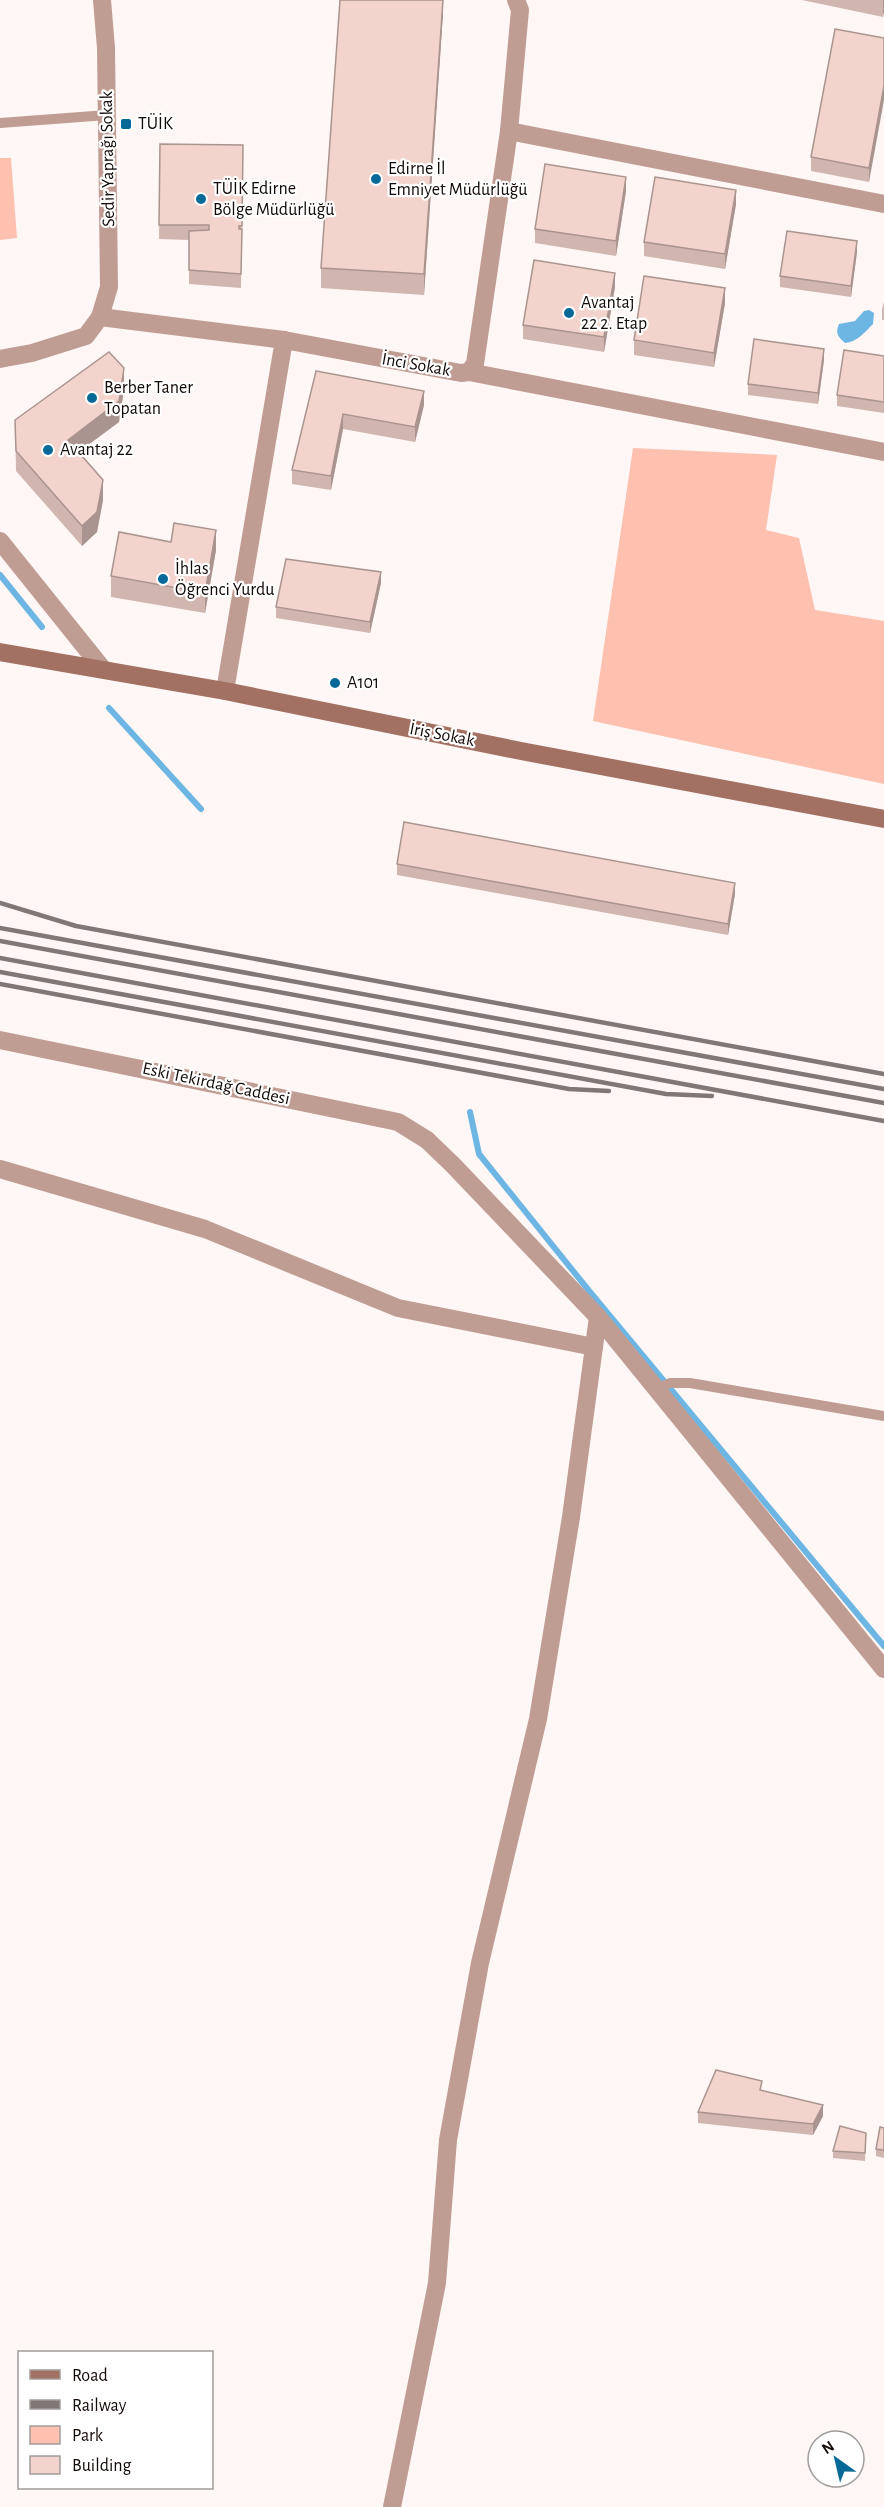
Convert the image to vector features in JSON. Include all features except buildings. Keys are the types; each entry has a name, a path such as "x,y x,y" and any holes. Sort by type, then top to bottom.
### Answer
{"main road":[{"name":"İriş Sokak","path":"0,652 225,691 521,751 884,819"}],"street":[{"name":"Sedir Yaprağı Sokak","path":"100,317 109,286 107,115 102,0"},
{"name":"İnci Sokak","path":"100,317 284,340 461,373 469,372 475,364 508,131 520,10 516,0"},
{"path":"508,131 884,204"},
{"path":"0,358 32,353 86,336 100,317"},
{"path":"225,691 284,340"},
{"path":"469,372 884,452"},
{"path":"0,541 102,668"},
{"name":"Eski Tekirdağ Caddesi","path":"0,1040 398,1122 427,1140 598,1317 661,1386 884,1669"},
{"path":"0,1169 205,1230 398,1308 594,1347"},
{"path":"392,2507 437,2283 448,2140 478,1975 538,1719 571,1517 598,1317"}],"lane":[{"path":"0,123 107,115"},
{"path":"661,1386 690,1383 884,1416"}],"green space":[{"path":"0,158 11,158 17,238 0,240"},
{"path":"633,448 777,455 766,530 799,538 815,610 884,621 884,784 593,721"}],"water":[{"path":"869,310 874,313 873,324 857,339 845,343 838,335 839,324 855,321 864,311"}],"waterway":[{"path":"0,575 42,627"},
{"path":"109,708 201,809"},
{"path":"470,1112 479,1154 590,1292 884,1646"}],"railway":[{"path":"0,903 76,926 884,1074"},
{"path":"0,928 884,1089"},
{"path":"0,941 884,1103"},
{"path":"0,958 884,1121"},
{"path":"0,972 666,1094 712,1096"},
{"path":"0,984 569,1089 609,1091"}],"place":[{"name":"TÜİK","path":"126,124"},
{"name":"Edirne İl Emniyet Müdürlüğü","path":"376,179"},
{"name":"TÜİK Edirne Bölge Müdürlüğü","path":"201,199"},
{"name":"Avantaj 22 2. Etap","path":"569,313"},
{"name":"Berber Taner Topatan","path":"92,398"},
{"name":"Avantaj 22","path":"48,450"},
{"name":"İhlas Öğrenci Yurdu","path":"163,579"},
{"name":"A101","path":"335,683"}]}
